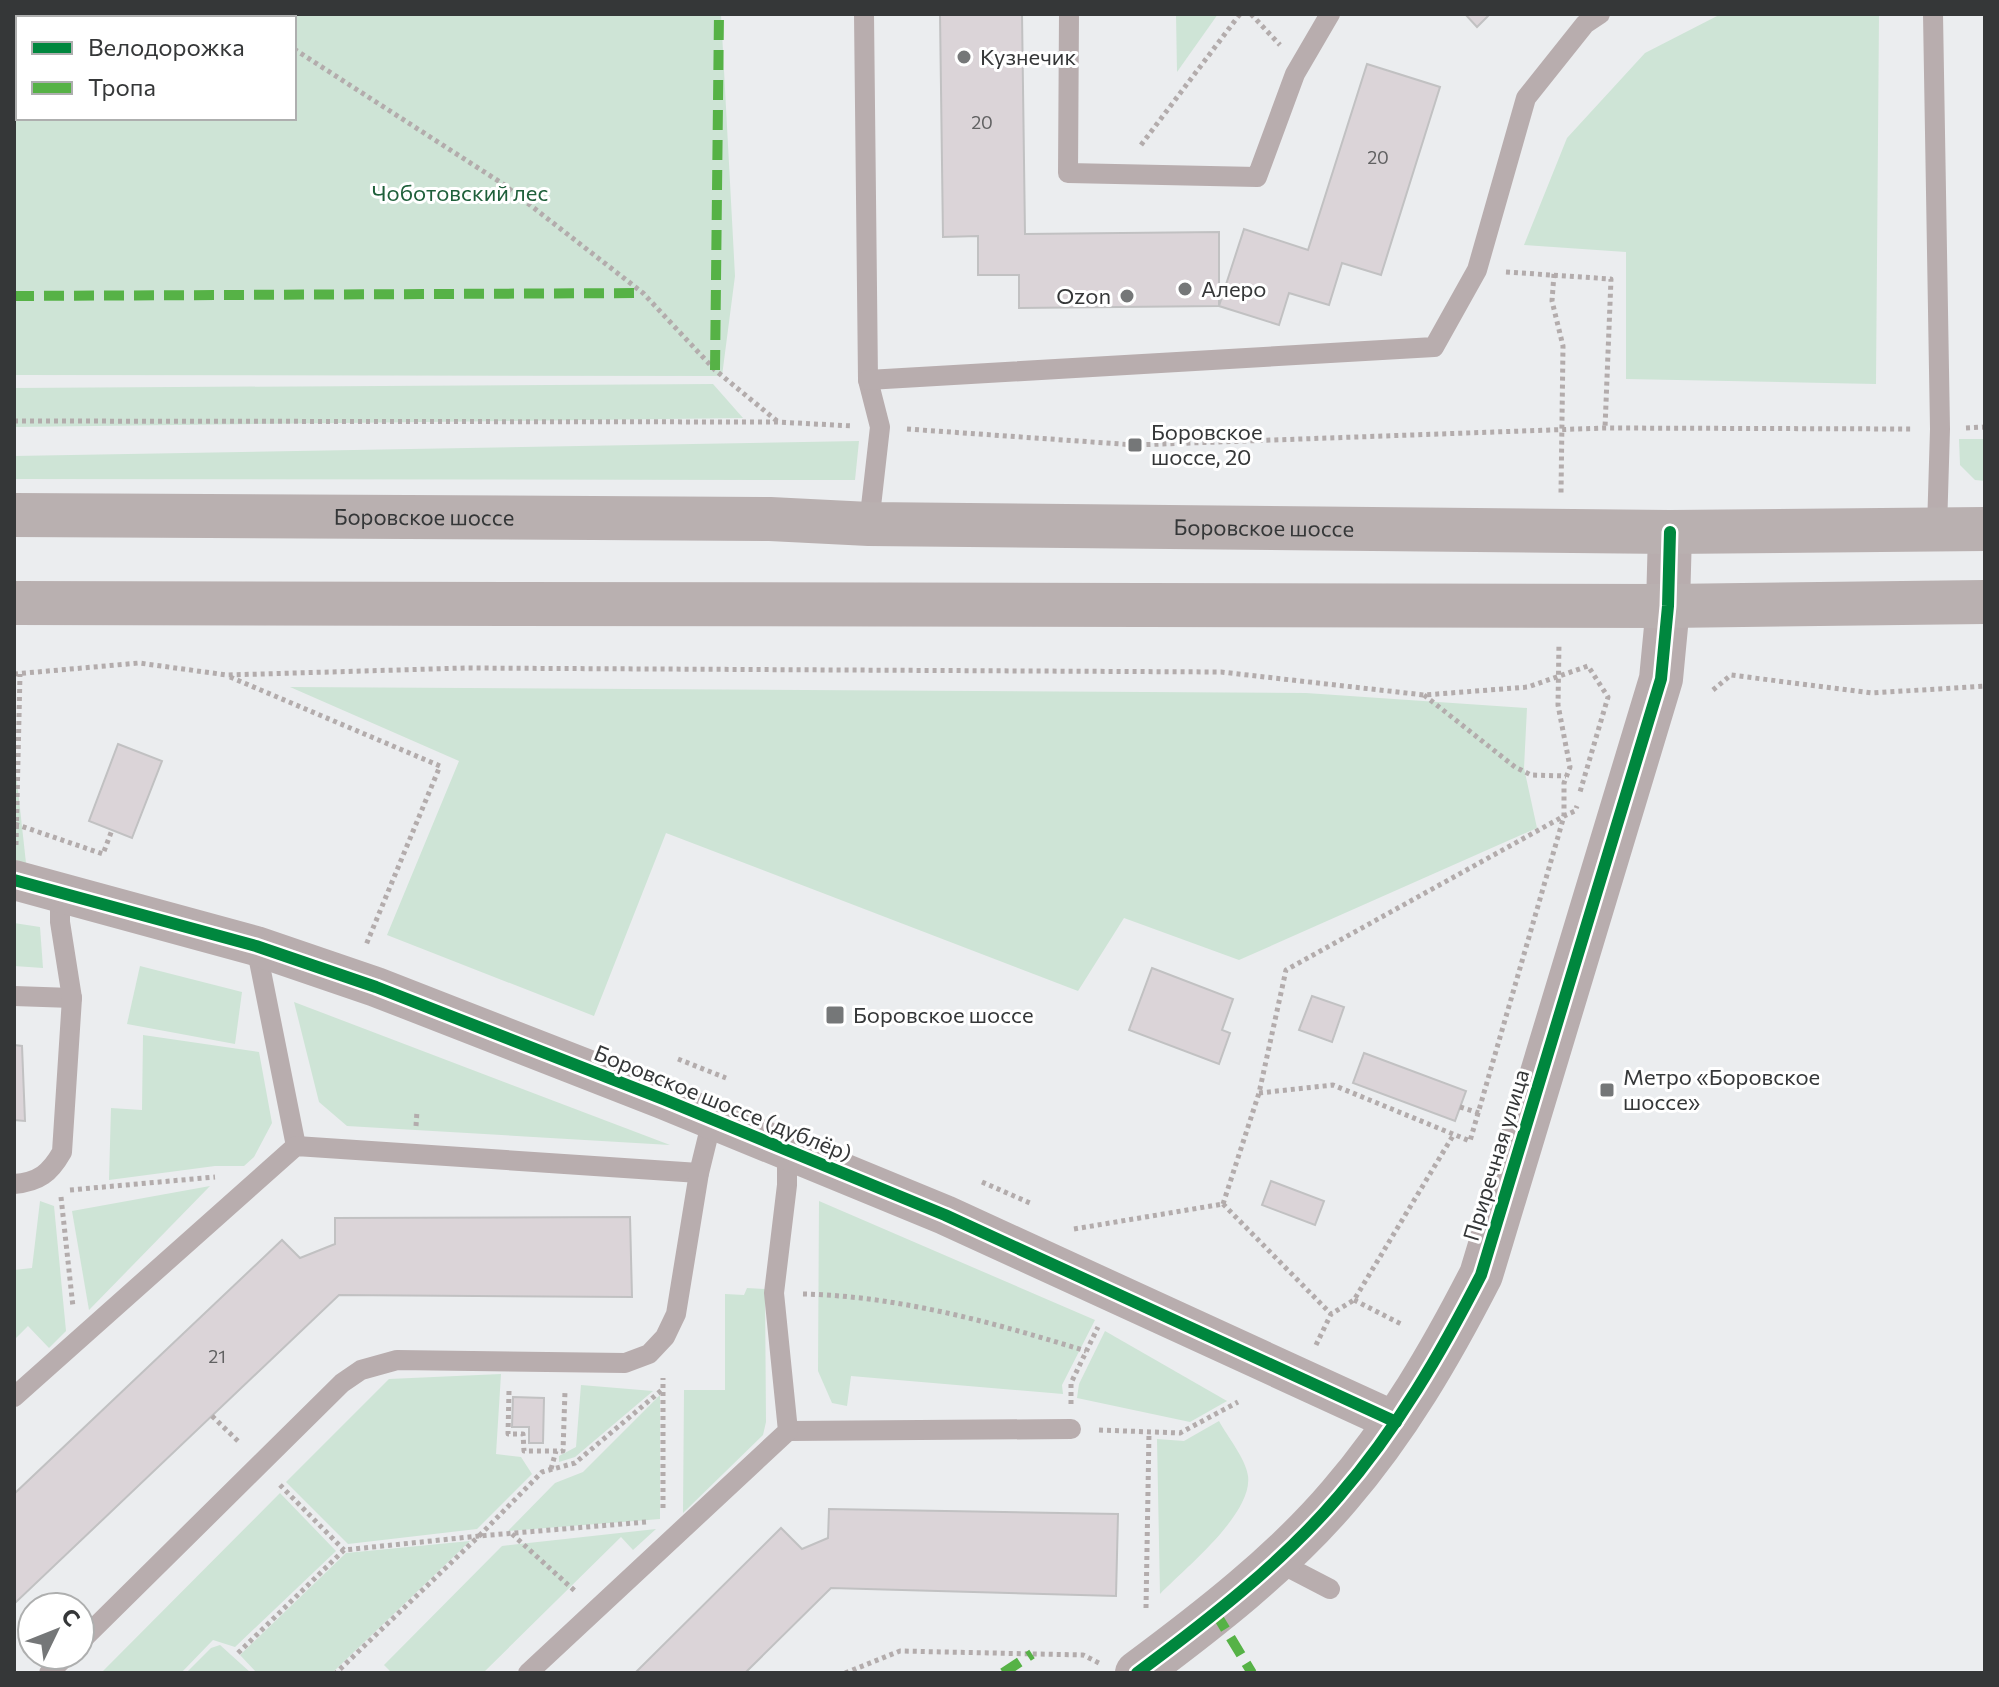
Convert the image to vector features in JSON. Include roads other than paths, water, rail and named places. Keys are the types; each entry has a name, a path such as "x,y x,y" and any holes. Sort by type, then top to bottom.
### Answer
{"main road":[{"name":"Боровское шоссе","path":"14,515 770,519 869,524 1670,532 1985,529"},
{"path":"14,603 1668,606 1985,602"}],"street":[{"name":"Приречная улица","path":"1121,1670 1185,1637 1274,1560 1338,1497 1396,1422 1446,1344 1481,1275 1661,679 1668,606 1670,532"},
{"name":"Боровское шоссе (дублёр)","path":"14,880 256,946 352,979 712,1120 945,1215 1396,1422"}],"lane":[{"path":"864,14 868,380 880,427 869,524"},
{"path":"1069,14 1068,173 1257,177 1299,67 1330,14"},
{"path":"868,380 1434,347 1477,270 1526,98 1585,24 1600,14"},
{"path":"1933,14 1940,429 1937,529"},
{"path":"14,1184 34,1182 52,1168 62,1152 72,998 60,922 60,893"},
{"path":"256,946 296,1146"},
{"path":"14,996 72,998"},
{"path":"96,1626 342,1383 379,1362 625,1363 649,1354 665,1337 676,1314 699,1173 712,1120"},
{"path":"14,1397 296,1146 699,1173"},
{"path":"787,1150 787,1185 774,1293 788,1431"},
{"path":"528,1673 596,1610 670,1528 788,1431 1071,1429"},
{"path":"1274,1560 1330,1589"}],"place":[{"name":"Кузнечик","path":"964,57"},
{"name":"Алеро","path":"1185,289"},
{"name":"Ozon","path":"1127,296"},
{"name":"Боровское шоссе, 20","path":"1135,445"},
{"name":"Боровское шоссе","path":"835,1015"},
{"name":"Метро «Боровское шоссе»","path":"1607,1090"}],"park label":[{"name":"Чоботовский лес","path":"460,193"}]}
